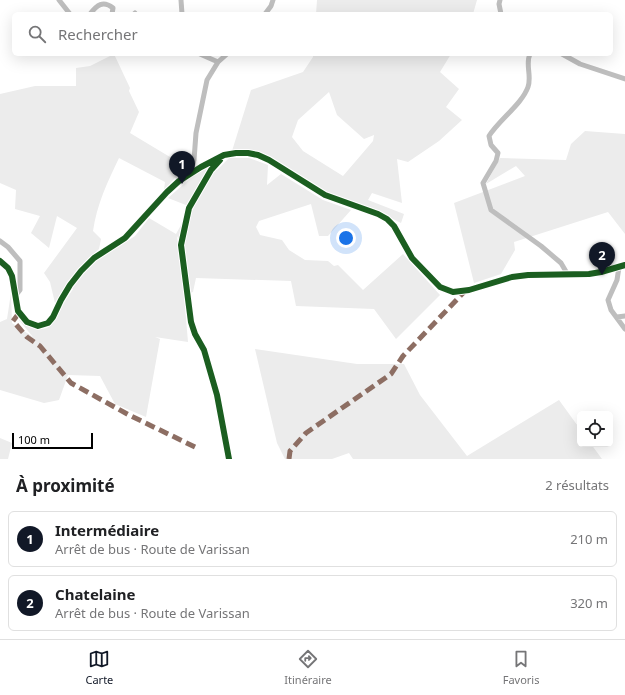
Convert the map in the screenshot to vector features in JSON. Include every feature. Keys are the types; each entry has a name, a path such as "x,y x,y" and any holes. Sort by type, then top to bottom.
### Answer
{"street":[{"path":"58,0 68,12"},
{"path":"181,0 182,12"},
{"path":"266,12 273,0"},
{"path":"500,0 501,12"},
{"path":"92,12 103,3 108,3 113,8 112,12"},
{"path":"204,56 218,62"},
{"path":"190,174 194,160 196,133 207,80 218,62 225,56"},
{"path":"530,56 528,63 530,75 528,87 523,97 495,127 489,136 491,145 498,153 496,160 483,183 491,210 562,263 568,275"},
{"path":"566,56 580,64 625,79"},
{"path":"0,261 8,268 12,276 18,311 27,322 38,326 48,323 53,317 70,285 81,271 94,258 125,238 166,192 190,174 224,155 248,153 258,155 269,160 325,195 378,214 387,219 394,226 412,258 440,287 453,292 469,290 512,277 601,272 625,265"},
{"path":"224,155 211,170 189,208 180,244 191,322 195,334 204,350 217,395 230,459"},
{"path":"0,241 8,247 20,261 20,290 16,295"},
{"path":"619,267 617,280 608,300 611,310 625,329"},
{"path":"617,317 625,316"}],"shaded area":[{"path":"317,0 477,0 474,12 316,12"},
{"path":"110,56 115,56 130,88 129,91 139,112 130,133 175,160 190,158 187,172 175,178 164,190 165,182 119,158 103,194 95,221 93,231 101,239 99,249 86,261 93,263 135,236 149,218 176,234 191,207 168,198 193,176 209,167 217,170 229,158 249,158 268,165 267,185 281,174 323,200 351,210 328,236 319,236 311,204 259,221 256,227 260,235 282,240 289,250 305,260 328,261 334,266 338,265 363,290 403,254 440,295 396,339 374,309 296,306 291,281 196,278 193,292 184,295 188,342 155,337 160,339 146,417 115,404 100,376 68,375 59,400 44,403 0,390 0,322 7,319 11,293 12,323 33,337 18,319 32,327 39,329 47,328 73,289 65,287 55,303 50,282 44,273 77,228 57,216 49,248 31,233 40,216 15,209 16,190 0,183 0,94 35,86 76,86 76,68 90,66","holes":["177,236 183,246 186,275 182,275"]},
{"path":"313,56 450,56 440,72 459,89 446,107 462,120 439,141 408,162 397,159 402,203 372,193 368,200 404,214 401,223 381,213 326,193 270,157 250,151 232,151 251,90 303,72","holes":["329,92 337,115 364,139 374,135 373,141 343,176 303,151 292,137 298,120"]},
{"path":"585,131 625,134 625,234 608,212 514,242 515,250 501,274 474,283 454,203 525,176 516,166 486,184 500,158 566,160 571,144"},
{"path":"255,349 357,364 404,364 420,395 467,456 559,400 577,425 577,447 593,447 602,459 353,459 349,453 332,459 285,459 277,443"},
{"path":"0,438 12,443 8,459 0,459"}],"marked path":[{"path":"289,459 290,451 306,433 391,374 403,356 466,290"},
{"path":"19,313 13,321 27,337 40,346 71,383 129,415 195,447"}],"cycle path":[{"path":"0,261 8,268 12,276 18,311 27,322 38,326 48,323 53,317 70,285 81,271 94,258 125,238 179,181 224,155 248,153 258,155 269,160 325,195 378,214 387,219 394,226 412,258 440,287 453,292 469,290 512,277 528,275 589,274 625,265"},
{"path":"220,160 211,170 189,208 181,245 191,322 195,334 204,350 217,395 229,459"}],"place":[{"name":"Intermédiaire","path":"182,184"},
{"name":"Chatelaine","path":"602,275"}]}
